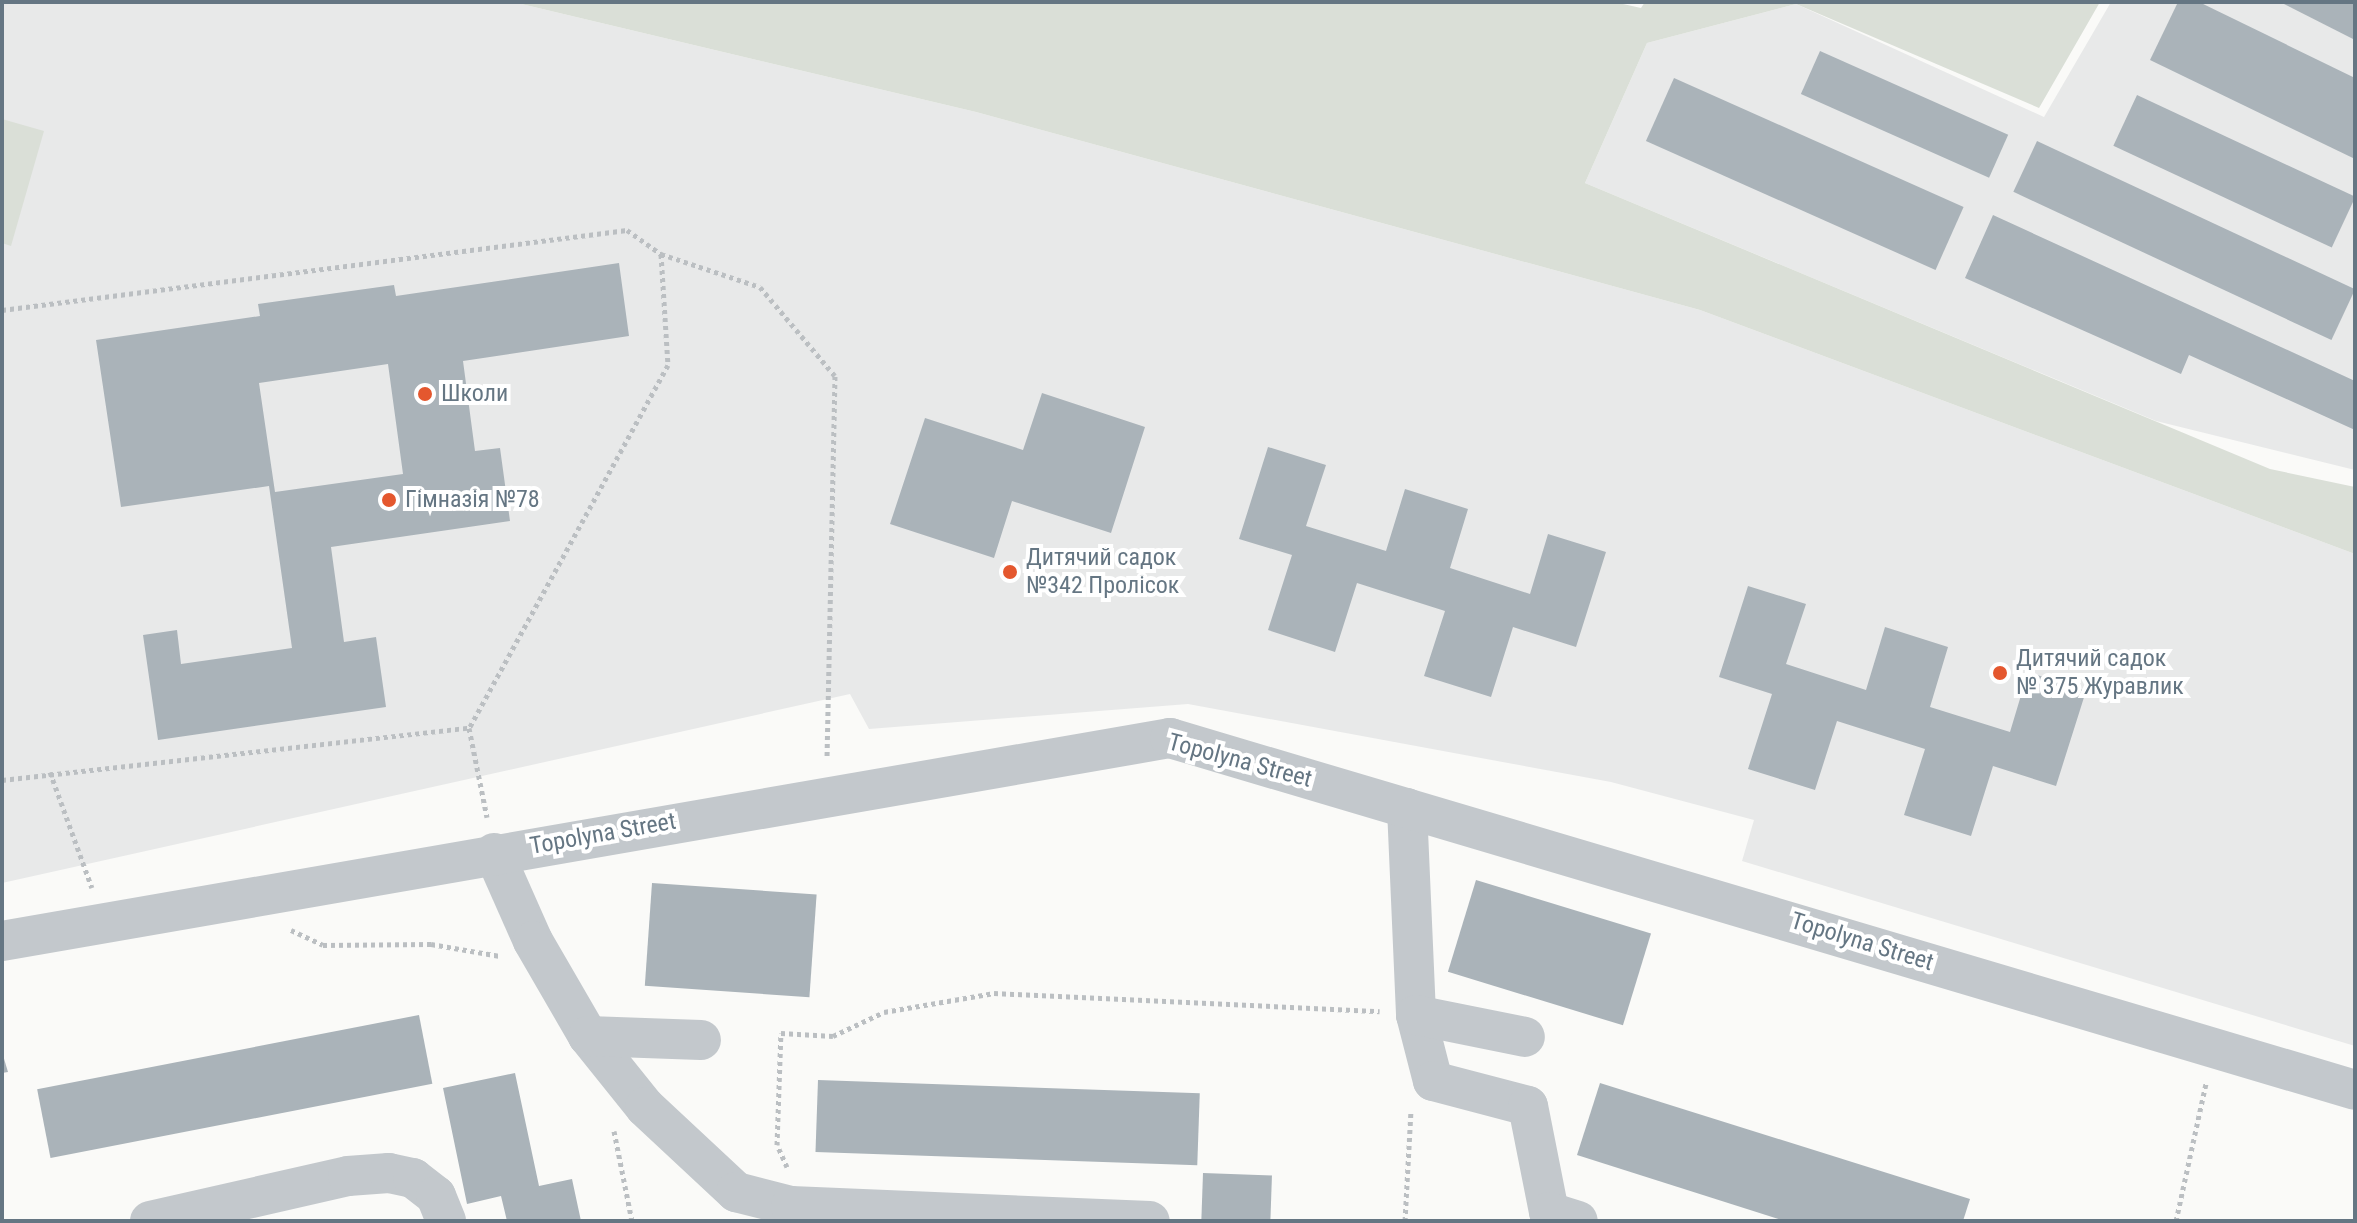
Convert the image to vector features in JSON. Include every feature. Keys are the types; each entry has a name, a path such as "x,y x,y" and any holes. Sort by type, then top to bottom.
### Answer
{"street":[{"name":"Topolyna Street","path":"2,941 494,853 1170,738 2355,1090"},
{"path":"1407,808 1416,1015 1433,1081 1528,1106 1549,1212 1578,1221"},
{"path":"494,853 533,941 588,1036 645,1107 736,1207 791,1206 1150,1221"},
{"path":"1416,1015 1525,1037"},
{"path":"588,1036 701,1040"},
{"path":"150,1221 348,1176 389,1173 413,1178 436,1196 446,1221"}],"path":[{"path":"2,310 627,230 661,254 760,287 835,376 826,796"},
{"path":"494,853 469,728 668,365 661,254"},
{"path":"2,780 50,772 469,728"},
{"path":"50,772 105,922"},
{"path":"284,927 323,945 431,944 501,956 511,965"},
{"path":"792,1177 777,1145 781,1033 833,1036 884,1012 994,993 1307,1004 1416,1015"},
{"path":"2176,1221 2214,1047"},
{"path":"1405,1221 1412,1094"},
{"path":"611,1114 632,1221"}],"shaded area":[{"path":"2,2 513,2 976,112 1700,310 2355,554 2355,1046 1742,861 1754,820 1611,782 1188,704 869,729 850,694 2,883"},
{"path":"513,2 1614,2 1641,8 1645,2 2100,2 2039,108 1796,4 1647,43 1585,183 2270,469 2355,487 2355,554 1700,310 976,112"},
{"path":"2111,2 2355,2 2355,470 2156,421 1585,183 1647,43 1796,4 2044,117"},
{"path":"2,119 44,131 11,246 2,243"}],"building":[{"path":"2178,2 2199,2 2355,78 2355,159 2150,60"},
{"path":"2280,2 2355,2 2355,40"},
{"path":"1820,51 2008,135 1989,178 1801,94"},
{"path":"1674,78 1964,207 1936,270 1646,141"},
{"path":"2137,95 2355,197 2332,248 2113,146"},
{"path":"2037,141 2355,289 2331,340 2013,192"},
{"path":"1993,215 2355,381 2355,430 2189,355 2181,374 1965,278"},
{"name":"Гімназія №78","path":"619,263 629,336 463,361 475,451 500,448 510,521 331,547 344,642 376,637 386,707 158,740 143,635 177,630 181,664 292,648 269,486 121,507 96,340 260,316 258,304 394,285 396,296","holes":["388,364 403,474 275,492 259,383"]},
{"path":"1042,393 1145,427 1111,533 1012,501 994,558 890,524 925,418 1023,450"},
{"path":"1268,447 1326,465 1306,526 1386,551 1405,489 1468,509 1450,568 1530,594 1548,534 1606,552 1576,647 1513,627 1491,697 1424,676 1445,611 1357,583 1335,652 1268,630 1292,555 1239,539"},
{"path":"1748,586 1806,604 1786,664 1866,690 1885,627 1948,647 1930,707 2010,732 2028,672 2086,691 2056,786 1993,766 1971,836 1904,815 1925,749 1837,721 1815,790 1748,769 1772,694 1719,677"},
{"path":"1476,880 1651,934 1623,1025 1448,972"},
{"path":"652,883 817,895 809,997 645,986"},
{"path":"419,1015 432,1084 51,1158 37,1089"},
{"path":"2,1052 8,1072 2,1073"},
{"path":"515,1073 539,1186 572,1179 581,1221 507,1221 501,1196 467,1204 443,1088"},
{"path":"818,1080 1200,1093 1197,1165 815,1152"},
{"path":"1600,1083 1970,1199 1963,1221 1785,1221 1577,1155"},
{"path":"1203,1173 1272,1175 1270,1221 1201,1221"}],"place":[{"name":"Школи","path":"425,394"},
{"name":"Гімназія №78","path":"389,500"},
{"name":"Дитячий садок №342 Пролісок","path":"1010,572"},
{"name":"Дитячий садок № 375 Журавлик","path":"2000,673"}]}
